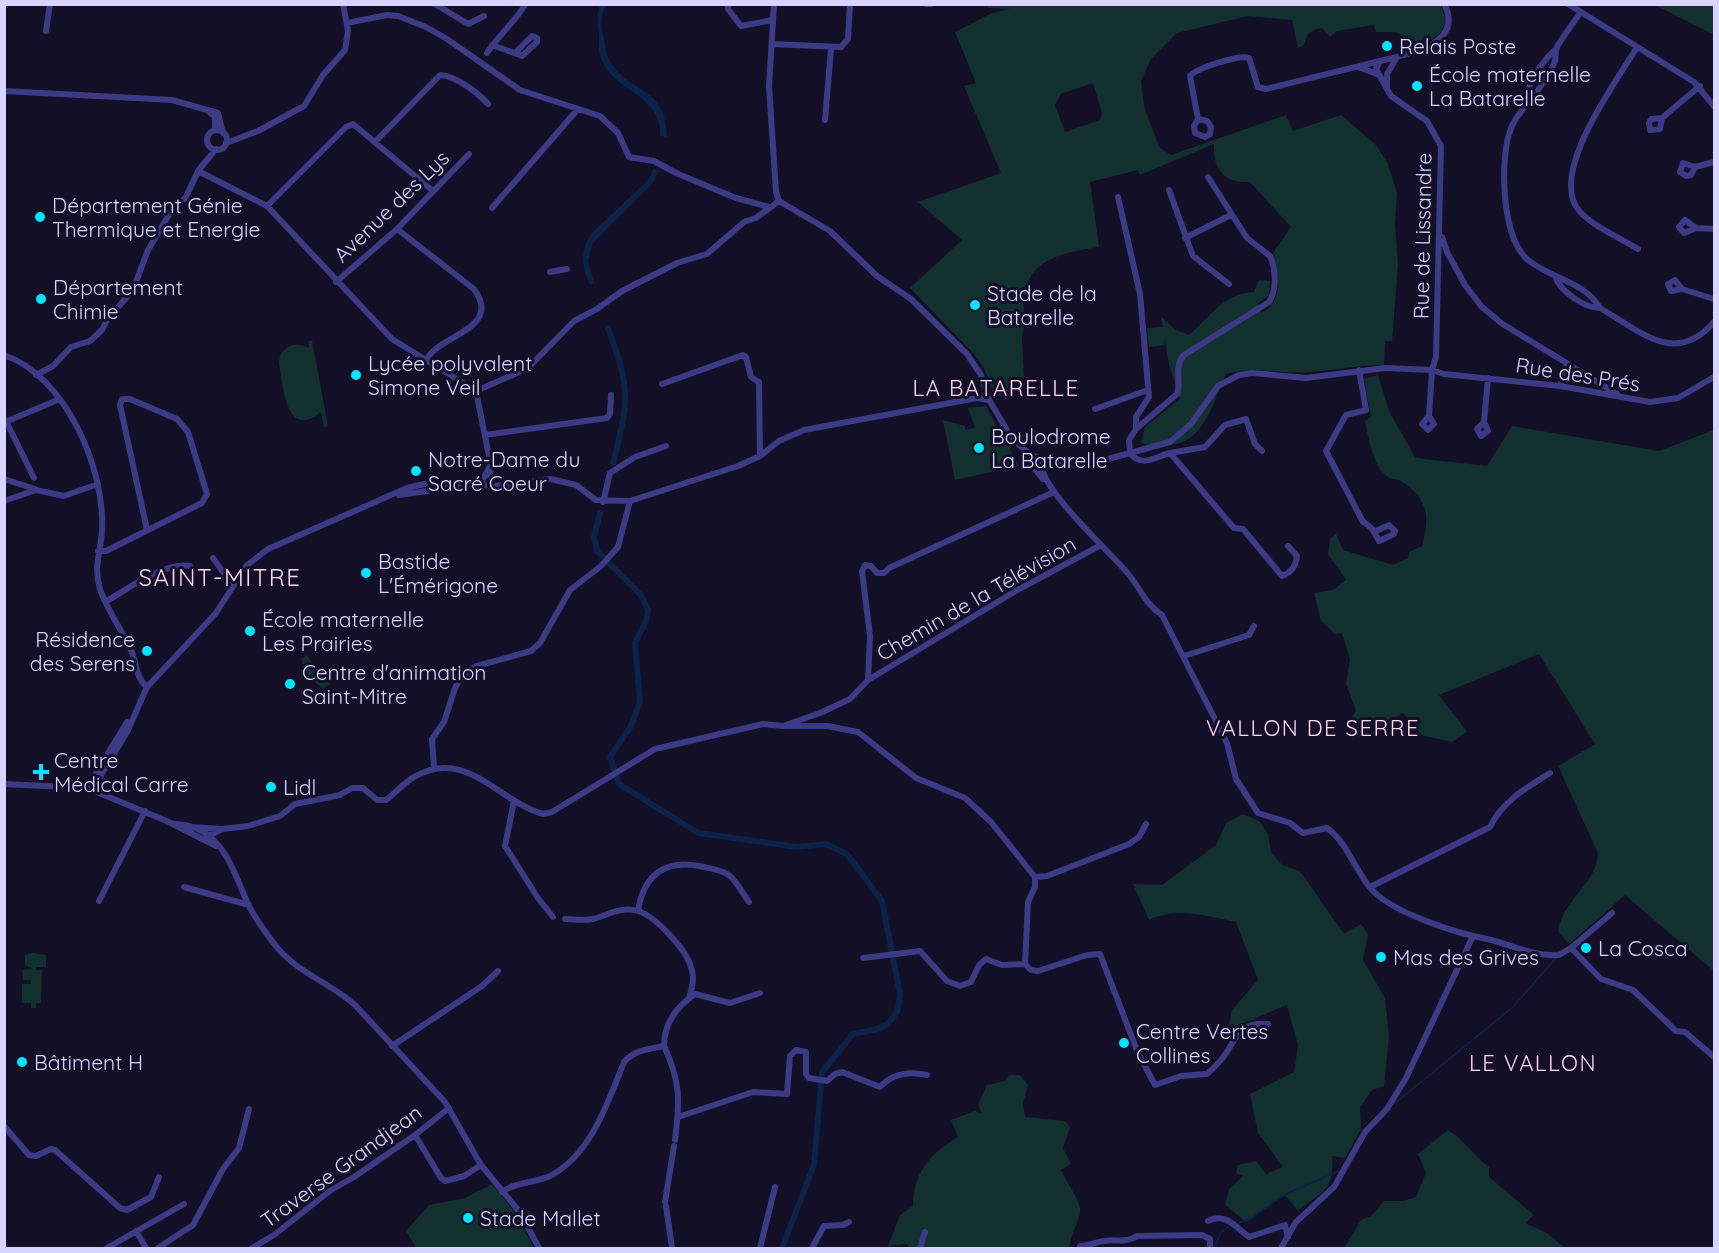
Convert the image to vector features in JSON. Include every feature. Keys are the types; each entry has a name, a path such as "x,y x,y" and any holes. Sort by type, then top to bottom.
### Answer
{"street":[{"path":"46,31 50,4"},
{"path":"36,375 53,366 71,347 90,341 102,330 107,320 133,290 148,250 170,213 186,197 203,163 216,149 258,131 304,106 323,75 345,50 347,27 343,4"},
{"path":"435,4 468,24 484,16"},
{"path":"487,53 523,11 525,4"},
{"path":"728,4 728,9 741,26 761,20 773,20"},
{"path":"774,4 769,86 776,192 779,201 830,231 877,276 911,299 967,354 981,375 988,400 1013,440 1030,454 1034,468 1130,576 1151,608 1162,615 1227,743 1236,779 1253,808 1276,821 1290,823 1294,829 1303,833 1327,828 1341,841 1370,887 1381,897 1437,926 1472,938 1555,956 1571,948 1612,914"},
{"path":"772,44 831,49 841,47 848,39 850,4"},
{"path":"926,4 931,4"},
{"path":"1198,119 1190,76 1193,71 1216,66 1224,59 1244,56 1249,58 1258,87 1266,89 1397,57 1421,50 1443,36 1449,18 1444,4"},
{"path":"1568,4 1700,86 1714,106"},
{"path":"1580,13 1556,50 1554,62 1535,96 1522,107 1509,133 1506,213 1512,237 1527,260 1555,276 1564,278 1595,300 1600,308 1661,343 1678,345 1692,341 1714,322"},
{"path":"347,27 379,19 396,19 454,46 520,90 600,116 618,133 629,157 654,161 678,174 736,198 769,207"},
{"path":"492,45 515,53"},
{"path":"1637,47 1584,136 1572,171 1571,190 1579,210 1638,249"},
{"path":"825,120 831,49"},
{"path":"1387,90 1387,74 1397,57"},
{"path":"1381,60 1391,66"},
{"path":"1378,75 1381,60"},
{"path":"1358,67 1378,75 1387,74"},
{"path":"376,141 440,75 448,76 480,95 488,104"},
{"name":"Rue de Lissandre","path":"1378,75 1396,101 1427,121 1437,134 1441,146 1441,234 1436,357 1432,370 1429,416"},
{"path":"1662,118 1700,86"},
{"path":"5,93 172,100 218,113 226,143"},
{"path":"204,108 215,117 215,130"},
{"path":"492,208 578,109"},
{"path":"267,206 346,127 356,124 433,191"},
{"path":"215,130 223,133"},
{"path":"203,163 208,145 208,134 215,130"},
{"path":"208,145 216,149"},
{"name":"Avenue des Lys","path":"336,282 397,229 469,154"},
{"path":"1695,167 1714,162"},
{"path":"198,171 267,206 392,339 476,392 490,465 491,486"},
{"path":"1208,177 1230,215 1247,238 1270,256 1274,279 1272,297 1269,302 1184,355 1177,368 1180,386 1177,394 1136,429 1129,440 1130,453 1135,459 1144,462 1170,453 1205,447 1225,425 1246,418 1255,444 1262,451"},
{"path":"1169,190 1193,256 1229,284"},
{"path":"1118,197 1140,294 1149,400 1136,417 1136,429"},
{"path":"476,392 528,368 574,321 597,309 622,291 677,263 707,254 744,222 756,218 779,201"},
{"path":"1185,238 1230,215"},
{"path":"1696,228 1714,229"},
{"path":"397,229 474,289 480,301 480,314 474,324 431,353 426,361"},
{"path":"1441,234 1460,277 1481,306 1501,322 1620,396"},
{"path":"550,272 567,269"},
{"path":"1682,289 1714,299"},
{"path":"4,355 36,375 60,399 94,465 102,530 96,564 99,581 130,648 137,674 146,686"},
{"path":"662,384 712,364 743,355 746,357 751,377 759,382 760,456"},
{"path":"1560,386 1568,363"},
{"path":"1359,370 1366,410 1346,415 1326,451 1363,522 1371,526 1374,532"},
{"name":"Rue des Prés","path":"1030,454 1042,460 1077,466 1170,442 1182,434 1218,386 1228,379 1252,373 1306,378 1359,370 1432,370 1444,374 1560,386 1650,402 1678,398 1714,377"},
{"path":"1484,422 1488,378"},
{"path":"1095,409 1148,390"},
{"path":"485,435 607,418 610,414 611,395"},
{"path":"98,792 101,774 146,686 208,616 219,608 246,566 268,549 392,496 470,485 491,486 560,479 576,485 602,502 630,501 738,466 760,456 778,441 804,430 977,398 988,400"},
{"path":"34,478 5,422 60,399"},
{"path":"98,551 106,550 147,530 206,499 207,494 188,432 177,419 130,399 122,399 120,405 147,530"},
{"path":"602,502 610,473 635,458 666,446"},
{"path":"1170,453 1234,528 1243,529 1282,576 1294,568 1297,561 1297,556 1288,546"},
{"path":"1042,460 1041,467 1052,489"},
{"path":"479,486 490,465"},
{"path":"4,479 36,490 64,496 98,484"},
{"path":"868,680 870,636 861,571 868,565 880,574 1052,489"},
{"path":"4,501 36,490"},
{"path":"434,768 432,739 436,729 444,722 460,679 477,666 531,651 540,643 570,590 609,559 618,547 630,501"},
{"name":"Chemin de la Télévision","path":"783,726 850,699 868,680 1014,592 1101,544"},
{"path":"213,558 233,586"},
{"path":"107,601 147,576 182,565 190,566 194,571"},
{"path":"1184,656 1249,635 1254,626"},
{"path":"87,788 131,719"},
{"path":"190,830 248,826 280,816 295,804 340,795 352,788 363,788 377,800 386,800 412,778 434,768 465,770 514,801 543,814 552,812 655,749 763,724 827,726 858,732 916,778 965,798 991,822 1035,877 1035,887 1028,902 1025,964"},
{"path":"1370,887 1490,826 1494,815 1517,793 1550,773"},
{"path":"4,784 87,788 190,830 223,850 234,867 249,905 272,941 294,966 343,994 449,1108 481,1165 519,1212 539,1248"},
{"path":"514,801 505,846 553,917"},
{"path":"99,901 145,811"},
{"path":"1035,877 1047,876 1129,844 1143,833 1146,824"},
{"path":"206,838 222,829"},
{"path":"638,911 645,888 652,877 665,867 680,863 722,871 731,876 749,902"},
{"path":"184,887 249,905"},
{"path":"565,919 592,919 613,912 638,911 663,927 689,962 693,986 689,998"},
{"path":"1281,1248 1296,1222 1334,1187 1365,1132 1387,1109 1406,1078 1472,938"},
{"path":"1571,948 1601,979 1633,990 1676,1031 1685,1032 1714,1058"},
{"path":"863,958 897,952 920,951 947,981 960,986 971,982 979,965 986,959 1002,965 1025,964 1031,970 1038,971 1087,955 1100,954 1138,1053 1155,1085 1181,1076 1206,1074 1222,1059 1232,1040 1243,1028 1255,1023 1268,1024"},
{"path":"392,1046 482,986 498,970"},
{"path":"672,1248 665,1204 680,1093 664,1046 665,1029 671,1016 695,994 730,1003 760,993"},
{"path":"502,1192 541,1180 575,1157 590,1136 630,1055 664,1046"},
{"path":"678,1117 753,1092 787,1094 790,1056 796,1050 806,1052 807,1074 817,1080 827,1081 835,1074 842,1072 880,1087 897,1075 909,1072 927,1075"},
{"name":"Traverse Grandjean","path":"252,1248 274,1235 331,1190 415,1135 449,1108"},
{"path":"158,1248 193,1225 224,1169 239,1148 249,1109"},
{"path":"4,1126 29,1155 36,1156 51,1149 55,1150 120,1208 127,1210 151,1197 159,1177"},
{"path":"415,1135 441,1178 445,1180 464,1176 481,1165"},
{"path":"760,1248 776,1187"},
{"path":"107,1248 184,1204"},
{"path":"1208,1221 1220,1217 1232,1222 1249,1237 1286,1225 1288,1238"},
{"path":"812,1248 824,1226 843,1225 849,1222"},
{"path":"136,1231 146,1248"},
{"path":"920,1248 925,1232"},
{"path":"1080,1246 1094,1245 1102,1241 1130,1241 1137,1236 1202,1235 1210,1239 1210,1248"}],"green space":[{"path":"1440,4 1446,20 1439,34 1434,39 1399,53 1401,35 1395,32 1376,32 1374,25 1337,31 1330,37 1322,28 1318,29 1312,31 1304,45 1298,48 1292,20 1248,16 1177,33 1151,59 1141,81 1144,106 1159,147 1171,155 1286,115 1293,131 1341,115 1376,145 1388,164 1397,193 1395,223 1398,265 1392,341 1385,341 1384,365 1309,372 1247,370 1226,374 1206,419 1189,439 1161,446 1141,443 1145,427 1180,399 1169,364 1164,336 1165,345 1149,347 1147,328 1163,327 1161,317 1176,330 1189,335 1226,301 1243,293 1254,292 1259,280 1270,281 1269,296 1258,303 1261,313 1269,308 1277,295 1278,278 1273,253 1291,227 1250,182 1233,180 1222,173 1216,161 1214,144 1140,175 1138,170 1090,182 1099,247 1052,258 1034,272 1026,293 1022,291 1025,319 1022,337 1024,376 1013,391 995,398 984,368 973,353 910,288 962,240 918,202 1001,173 964,86 976,83 955,32 992,13 1010,9 989,8 986,5","holes":["1093,83 1102,113 1100,120 1065,132 1055,105 1061,94"]},
{"path":"1655,5 1714,5 1714,35"},
{"path":"308,341 312,341 328,426 324,427 321,412 309,419 300,420 293,415 288,407 282,385 279,364 282,353 293,345 309,348"},
{"path":"1378,375 1389,411 1415,457 1424,459 1487,466 1512,426 1659,451 1714,430 1714,971 1625,895 1569,944 1558,931 1566,909 1592,874 1598,853 1558,766 1595,744 1539,654 1439,695 1467,732 1452,742 1421,735 1403,713 1352,740 1351,719 1356,711 1346,684 1350,659 1342,633 1335,634 1321,621 1314,593 1333,590 1346,580 1328,554 1330,539 1336,534 1343,550 1393,565 1408,558 1409,552 1422,546 1426,526 1425,509 1417,495 1401,481 1389,478 1378,466 1372,451 1365,421 1371,417 1364,379"},
{"name":"Boulodrome La Batarelle","path":"986,406 1019,466 955,480 943,420 965,426 965,430 975,428 968,408"},
{"path":"306,655 330,684 323,689 313,681 309,684 301,659"},
{"path":"1243,814 1259,821 1268,834 1271,852 1282,865 1300,871 1344,934 1361,924 1368,935 1363,960 1385,998 1389,1037 1384,1086 1372,1090 1360,1107 1361,1129 1345,1158 1332,1156 1329,1184 1298,1211 1285,1195 1246,1222 1225,1205 1229,1189 1243,1176 1236,1173 1238,1165 1256,1161 1266,1174 1283,1167 1258,1133 1250,1094 1294,1072 1298,1045 1287,1005 1232,1028 1229,1025 1232,1010 1258,980 1236,922 1181,913 1149,920 1133,884 1162,885 1216,845 1226,823"},
{"path":"32,953 46,955 46,967 36,967 36,970 42,970 41,1003 36,1003 36,1008 31,1008 31,1003 22,1003 22,984 31,984 31,980 23,980 22,970 32,969 25,966 25,955"},
{"path":"1009,1075 1020,1075 1028,1085 1023,1103 1025,1117 1065,1121 1070,1127 1063,1148 1071,1164 1061,1170 1076,1198 1080,1213 1069,1248 909,1248 907,1244 888,1246 900,1215 913,1206 916,1183 925,1165 958,1137 951,1120 975,1111 982,1114 978,1104 987,1085 1005,1081"},
{"path":"1448,1130 1489,1167 1489,1177 1534,1215 1525,1223 1547,1233 1565,1248 1344,1248 1361,1220 1371,1216 1384,1201 1403,1201 1416,1197 1426,1173 1418,1154"},
{"name":"Stade Mallet","path":"492,1184 517,1215 534,1248 416,1248 406,1231 429,1205 465,1198"}],"water":[{"path":"600,5 606,5 602,27 609,60 619,73 646,93 661,108 667,137 660,136 659,122 654,111 617,80 602,61 599,52 598,13"},
{"path":"654,169 659,171 653,183 593,243 588,261 594,283 590,285 583,258 588,239 648,180"}],"waterway":[{"path":"608,328 621,367 625,395 625,409 613,463"},
{"path":"600,513 594,537 597,551 641,595 648,610 646,621 635,643 640,702 631,726 610,757 619,784 698,833 797,847 826,844 847,854 882,901 900,994 898,1010 888,1024 853,1034 822,1072 814,1165 782,1248"},
{"path":"1394,1104 1513,1007 1556,958"},
{"path":"1239,1223 1252,1218 1281,1196 1339,1171"},
{"path":"1214,1248 1221,1233 1229,1226"}],"place":[{"name":"Relais Poste","path":"1387,46"},
{"name":"École maternelle La Batarelle","path":"1417,86"},
{"name":"Département Génie Thermique et Energie","path":"40,217"},
{"name":"Département Chimie","path":"41,299"},
{"name":"Stade de la Batarelle","path":"975,305"},
{"name":"Lycée polyvalent Simone Veil","path":"356,375"},
{"name":"Boulodrome La Batarelle","path":"979,448"},
{"name":"Notre-Dame du Sacré Coeur","path":"416,471"},
{"name":"Bastide L'Émérigone","path":"366,573"},
{"name":"École maternelle Les Prairies","path":"250,631"},
{"name":"Résidence des Serens","path":"147,651"},
{"name":"Centre d'animation Saint-Mitre","path":"290,684"},
{"name":"Centre Médical Carre","path":"41,772"},
{"name":"Lidl","path":"271,787"},
{"name":"La Cosca","path":"1586,948"},
{"name":"Mas des Grives","path":"1381,957"},
{"name":"Centre Vertes Collines","path":"1124,1043"},
{"name":"Bâtiment H","path":"22,1062"},
{"name":"Stade Mallet","path":"468,1218"}],"district":[{"name":"LA BATARELLE","path":"996,388"},
{"name":"SAINT-MITRE","path":"220,577"},
{"name":"VALLON DE SERRE","path":"1313,728"},
{"name":"LE VALLON","path":"1533,1063"}]}
